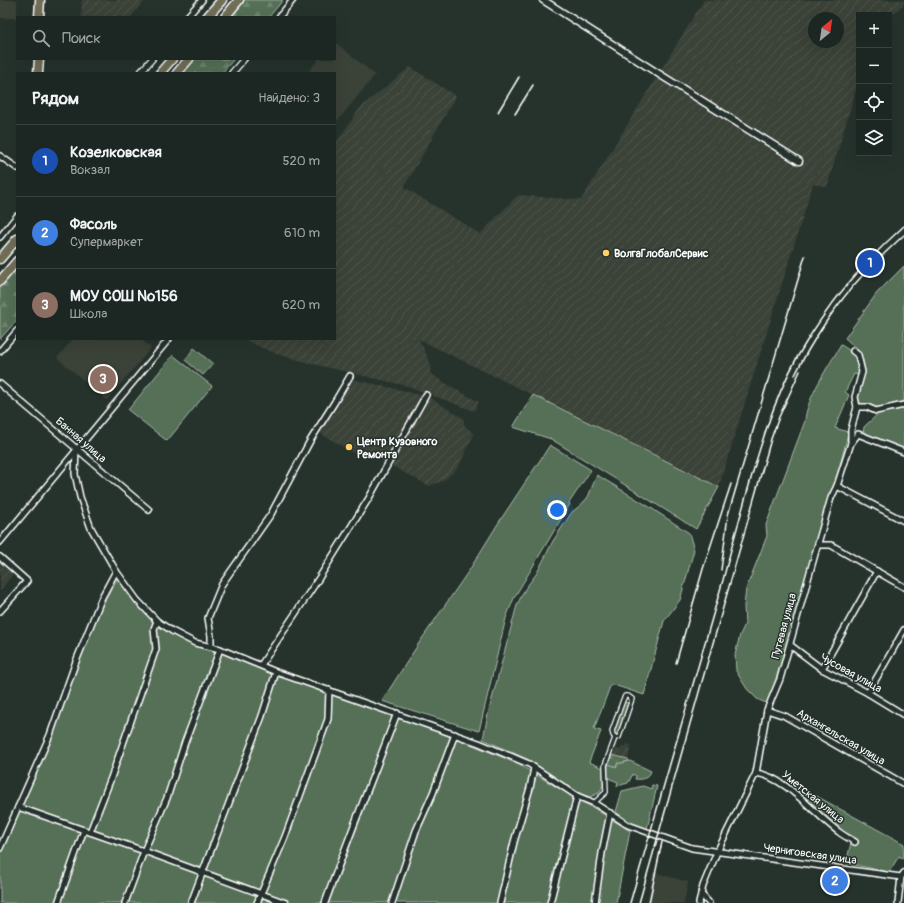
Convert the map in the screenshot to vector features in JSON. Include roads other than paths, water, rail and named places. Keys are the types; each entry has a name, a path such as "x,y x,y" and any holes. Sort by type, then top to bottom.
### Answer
{"main road":[{"path":"39,16 40,0"},
{"path":"208,16 222,0"},
{"path":"226,16 239,0"},
{"path":"38,72 39,60"},
{"path":"161,72 171,60"},
{"path":"178,72 188,60"},
{"path":"0,259 15,242"},
{"path":"0,281 16,262"}],"street":[{"path":"188,16 202,0"},
{"path":"280,16 293,0"},
{"path":"543,0 799,161"},
{"path":"141,72 151,60"},
{"path":"233,72 243,60"},
{"path":"0,156 16,167"},
{"path":"0,237 16,217"},
{"path":"0,252 15,242"},
{"path":"0,351 16,332"},
{"path":"0,542 168,340"},
{"name":"Путевая улица","path":"699,903 717,852 756,773 768,710 780,679 818,545 850,443 851,430 857,406 855,397 862,372 858,355 853,351"},
{"path":"210,646 211,636 208,618 222,584 271,514 310,441 350,376"},
{"name":"Банная улица","path":"0,384 76,450 149,510"},
{"path":"261,665 319,578 369,498 426,395"},
{"path":"857,406 867,406 876,411 904,406"},
{"path":"850,443 858,434 904,452"},
{"name":"Черниговская улица","path":"76,450 75,474 80,498 91,528 116,571 137,600 157,621 195,643 220,649 276,672 456,734 529,764 577,796 594,803 628,825 692,848 902,875"},
{"path":"837,486 904,521"},
{"path":"818,545 831,545 904,587"},
{"path":"0,557 27,581 0,611"},
{"path":"0,848 50,734 102,597 116,571"},
{"path":"822,669 877,572"},
{"path":"58,903 87,831 111,778 156,649 154,629 157,621"},
{"path":"868,693 904,630"},
{"name":"Чусовая улица","path":"790,645 822,669 868,693 904,715"},
{"path":"125,903 144,851 166,798 185,742 220,649"},
{"path":"191,903 262,716 276,672"},
{"path":"257,903 285,837 328,719 329,690"},
{"path":"594,803 606,792 605,765 615,738 619,737 632,699 628,696 625,696 623,700 612,730 615,738"},
{"name":"Архангельская улица","path":"768,710 785,716 904,784"},
{"path":"325,903 346,844 397,713"},
{"path":"392,903 416,831 433,793 456,734"},
{"path":"500,903 514,842 530,788 534,768"},
{"name":"Уметская улица","path":"756,773 778,780 839,832 855,842"},
{"path":"550,903 577,796"},
{"path":"18,807 286,903"},
{"path":"595,903 602,853 610,813"},
{"path":"898,903 902,875"},
{"path":"701,894 709,903"}],"railway":[{"path":"498,112 519,77"},
{"path":"515,114 533,85"},
{"path":"630,903 752,475 774,408 796,359 815,327 850,281 904,226"},
{"path":"795,375 817,336 843,298 867,271 904,235"},
{"path":"721,570 728,515 805,256"},
{"path":"639,903 771,439 779,417 800,371"},
{"path":"676,663 703,569 731,484"},
{"path":"649,903 662,842"}],"place":[{"name":"ВолгаГлобалСервис","path":"606,253"},
{"name":"Козелковская","path":"870,263"},
{"name":"МОУ СОШ №156","path":"103,379"},
{"name":"Центр Кузовного Ремонта","path":"349,447"},
{"name":"Фасоль","path":"835,881"}]}
